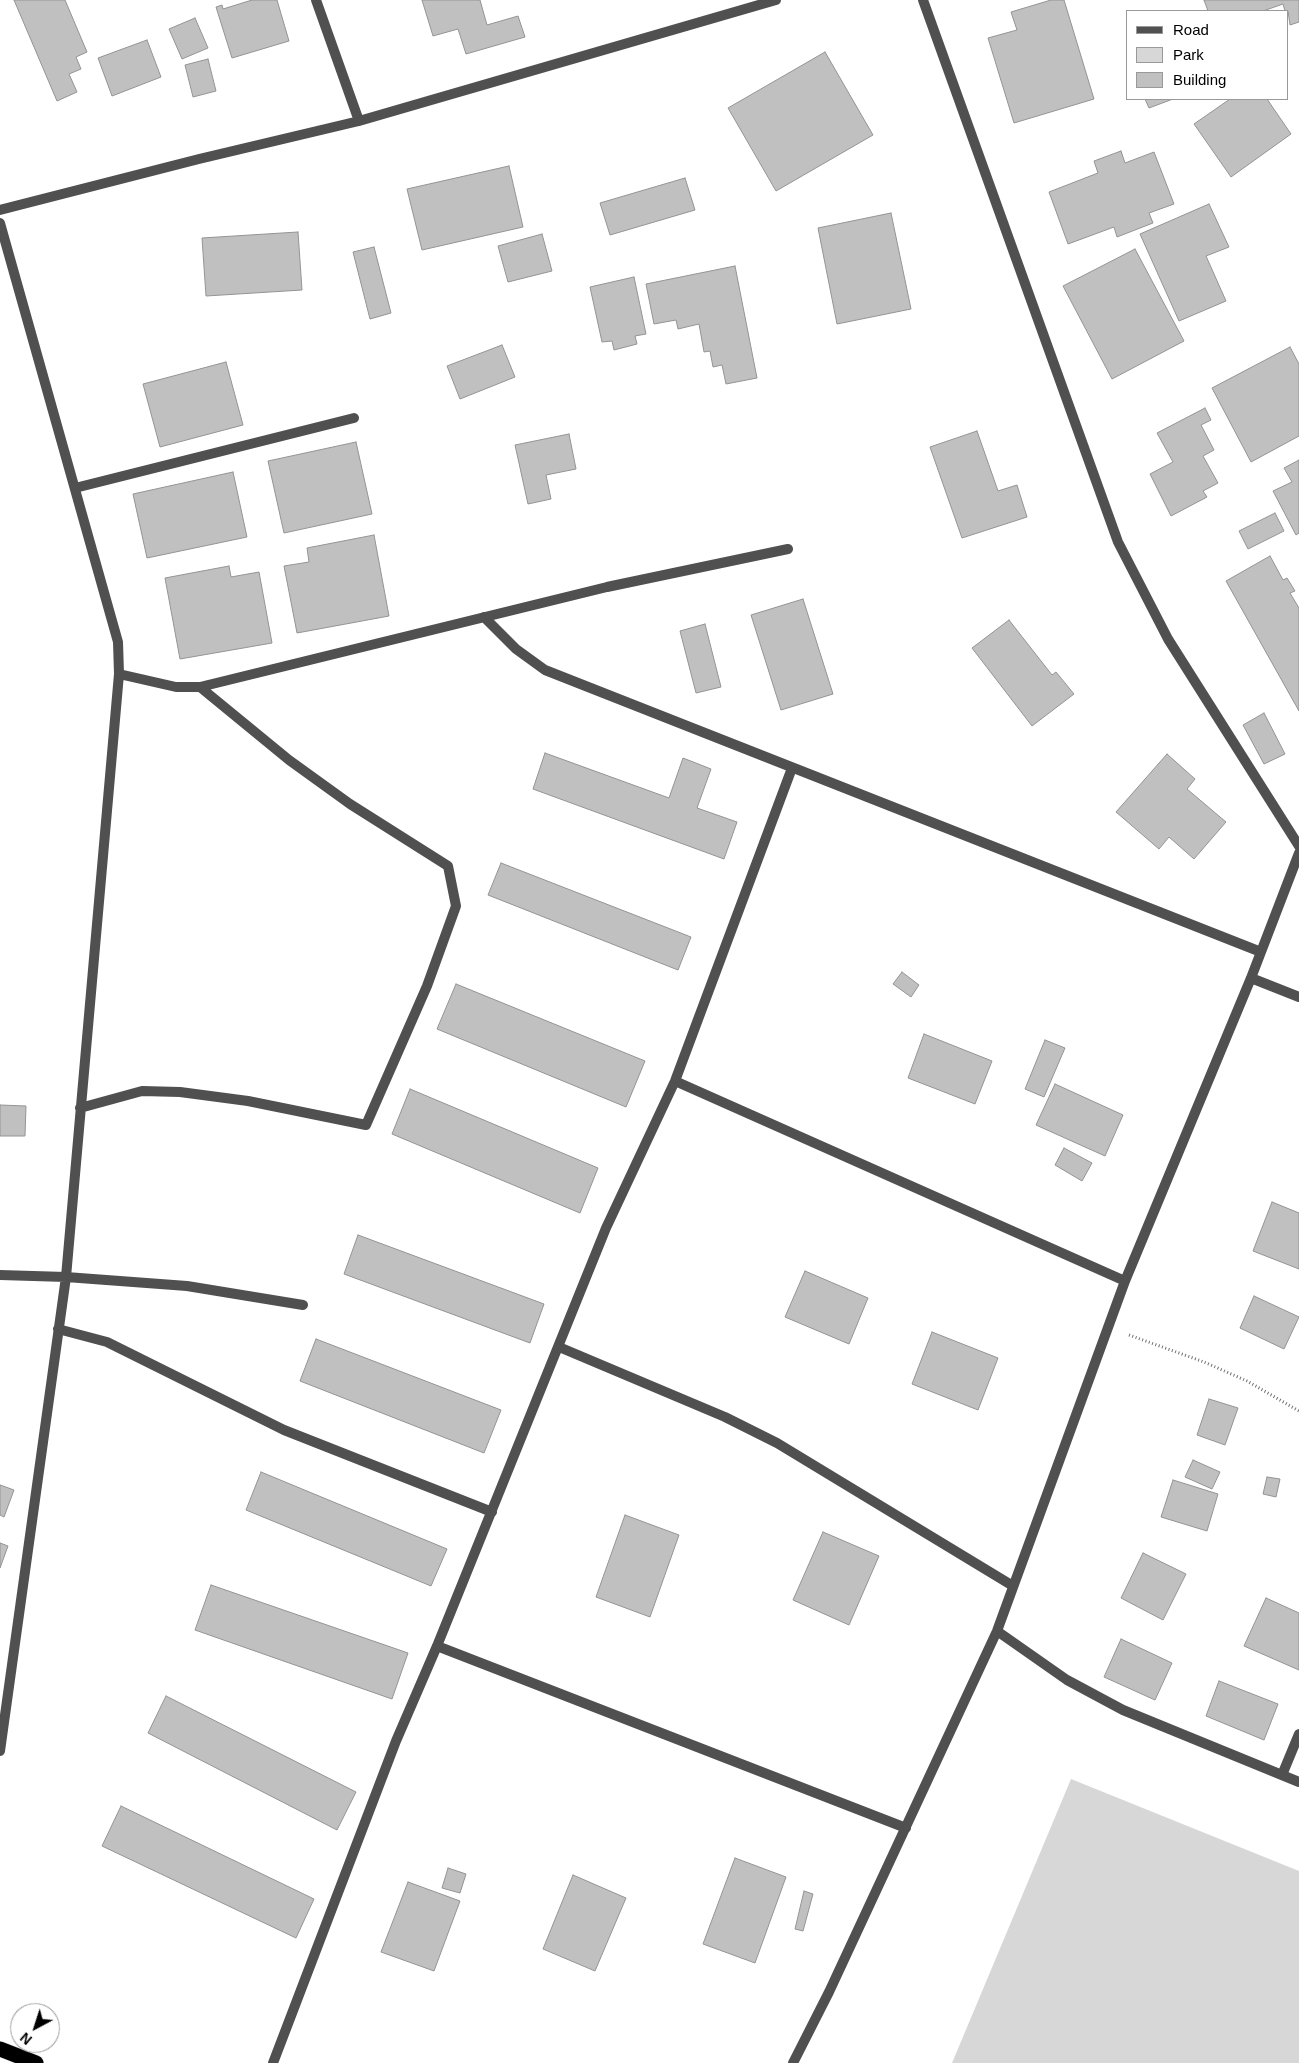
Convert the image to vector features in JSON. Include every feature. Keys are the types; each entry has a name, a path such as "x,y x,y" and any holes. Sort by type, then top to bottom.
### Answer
{"highway":[{"path":"0,2049 36,2063"}],"street":[{"path":"316,0 359,121"},
{"path":"0,210 199,158 359,121 776,0"},
{"path":"923,0 1118,542 1168,639 1299,846"},
{"path":"0,223 118,642 119,674 66,1276 0,1751"},
{"path":"75,488 354,418"},
{"path":"119,674 176,687 200,687 607,587 788,549"},
{"path":"484,617 516,649 546,670 1261,952"},
{"path":"80,1108 142,1091 180,1092 248,1101 366,1125 426,986 456,906 448,866 335,793 289,760 200,687"},
{"path":"273,2063 396,1741 492,1512 606,1228 675,1081 792,768"},
{"path":"793,2063 830,1992 997,1631 1125,1280 1251,978 1299,853"},
{"path":"1251,978 1299,997"},
{"path":"675,1081 1125,1280"},
{"path":"0,1275 66,1276 186,1286 303,1305"},
{"path":"58,1329 107,1342 284,1430 492,1512"},
{"path":"559,1347 725,1418 777,1443 1014,1586"},
{"path":"997,1631 1067,1680 1123,1710 1299,1782"},
{"path":"437,1646 906,1828"},
{"path":"1282,1775 1299,1734"}],"path":[{"path":"1108,1328 1204,1362 1247,1381 1299,1411"}],"green space":[{"path":"1071,1779 1299,1871 1299,2063 952,2063"}],"building":[{"path":"14,0 65,0 87,52 76,57 81,69 69,74 77,92 57,101"},
{"path":"252,0 277,0 289,41 232,58 216,7 222,5 223,9"},
{"path":"422,0 480,0 487,25 518,16 525,37 466,54 458,29 433,36"},
{"path":"1051,0 1064,0 1094,99 1014,123 988,38 1017,30 1011,12"},
{"path":"1204,0 1299,0 1299,22 1290,25 1289,10 1285,10 1283,4 1266,10 1208,10"},
{"path":"195,18 208,48 182,59 169,29"},
{"path":"147,40 161,77 112,96 98,58"},
{"path":"825,52 873,135 776,191 728,108"},
{"path":"208,59 216,91 193,97 185,65"},
{"path":"1145,100 1170,100 1149,108"},
{"path":"1229,100 1268,100 1291,134 1231,177 1194,124"},
{"path":"1121,151 1125,163 1154,152 1174,204 1149,213 1153,223 1117,237 1114,227 1068,244 1049,192 1098,173 1094,161"},
{"path":"509,166 523,227 422,250 407,189"},
{"path":"685,178 695,210 610,235 600,203"},
{"path":"1209,204 1229,247 1206,256 1226,301 1179,321 1140,234"},
{"path":"891,213 911,309 837,324 818,228"},
{"path":"298,232 302,290 206,296 202,238"},
{"path":"542,234 552,271 508,282 498,246"},
{"path":"374,247 391,313 370,319 353,252"},
{"path":"1135,249 1184,341 1112,379 1063,286"},
{"path":"735,266 757,378 726,384 722,365 713,367 710,351 704,352 699,324 678,329 676,320 654,324 646,284"},
{"path":"634,277 646,334 635,336 637,344 614,350 612,341 602,342 590,287"},
{"path":"502,345 515,377 460,399 447,366"},
{"path":"1290,347 1299,364 1299,436 1251,462 1212,388"},
{"path":"226,362 243,425 160,447 143,384"},
{"path":"1205,408 1211,420 1201,425 1214,450 1203,456 1218,483 1203,491 1207,497 1171,516 1150,474 1173,462 1157,433"},
{"path":"977,431 998,491 1017,485 1027,517 962,538 930,447"},
{"path":"569,434 576,469 546,475 551,499 528,504 515,445"},
{"path":"356,442 372,514 284,533 268,461"},
{"path":"1299,460 1299,533 1296,535 1273,491 1292,482 1284,468"},
{"path":"233,472 247,537 147,558 133,494"},
{"path":"1275,513 1284,531 1248,549 1239,531"},
{"path":"374,535 389,616 297,633 284,566 309,562 307,548"},
{"path":"1270,556 1283,580 1287,578 1295,591 1290,593 1299,608 1299,711 1226,581"},
{"path":"229,566 231,577 259,572 272,643 180,659 165,578"},
{"path":"803,599 833,694 781,710 751,615"},
{"path":"1009,620 1052,675 1056,672 1074,694 1032,726 972,648"},
{"path":"705,624 721,687 696,693 680,631"},
{"path":"1264,713 1285,754 1264,764 1243,725"},
{"path":"545,753 669,798 683,758 711,769 697,808 737,822 724,859 533,789"},
{"path":"1167,754 1195,779 1187,789 1226,822 1194,859 1169,837 1159,849 1116,812"},
{"path":"501,863 691,937 678,970 488,895"},
{"path":"902,972 919,985 911,997 893,984"},
{"path":"456,984 645,1061 626,1107 437,1029"},
{"path":"924,1034 992,1061 975,1104 908,1078"},
{"path":"1045,1040 1065,1048 1044,1097 1025,1089"},
{"path":"1055,1084 1123,1115 1105,1156 1036,1125"},
{"path":"410,1089 598,1168 580,1213 392,1134"},
{"path":"0,1105 26,1106 25,1136 0,1136"},
{"path":"1064,1148 1092,1163 1082,1181 1055,1165"},
{"path":"1272,1202 1299,1213 1299,1269 1253,1251"},
{"path":"358,1235 544,1304 530,1343 344,1274"},
{"path":"805,1271 868,1298 849,1344 785,1317"},
{"path":"1254,1296 1299,1317 1284,1349 1240,1328"},
{"path":"932,1332 998,1358 978,1410 912,1384"},
{"path":"316,1339 501,1410 484,1453 300,1381"},
{"path":"1209,1399 1238,1408 1225,1445 1197,1435"},
{"path":"1193,1460 1220,1472 1212,1489 1185,1477"},
{"path":"261,1472 447,1549 431,1586 246,1510"},
{"path":"1267,1477 1280,1479 1276,1497 1263,1494"},
{"path":"1173,1480 1218,1494 1207,1531 1161,1517"},
{"path":"0,1485 14,1490 4,1517 0,1515"},
{"path":"625,1515 679,1535 650,1617 596,1597"},
{"path":"823,1532 879,1556 849,1625 793,1600"},
{"path":"0,1543 8,1546 0,1568"},
{"path":"1143,1553 1186,1574 1163,1620 1121,1598"},
{"path":"211,1585 408,1653 392,1699 195,1630"},
{"path":"1266,1598 1299,1613 1299,1670 1244,1646"},
{"path":"1121,1639 1172,1663 1155,1700 1104,1677"},
{"path":"1219,1681 1278,1704 1264,1740 1206,1716"},
{"path":"166,1696 356,1792 337,1830 148,1733"},
{"path":"121,1806 314,1899 296,1938 102,1846"},
{"path":"735,1858 786,1877 755,1963 703,1944"},
{"path":"448,1868 466,1874 460,1893 442,1888"},
{"path":"573,1875 626,1898 595,1971 543,1949"},
{"path":"408,1882 460,1901 434,1971 381,1952"},
{"path":"804,1891 813,1894 803,1931 795,1929"}]}
